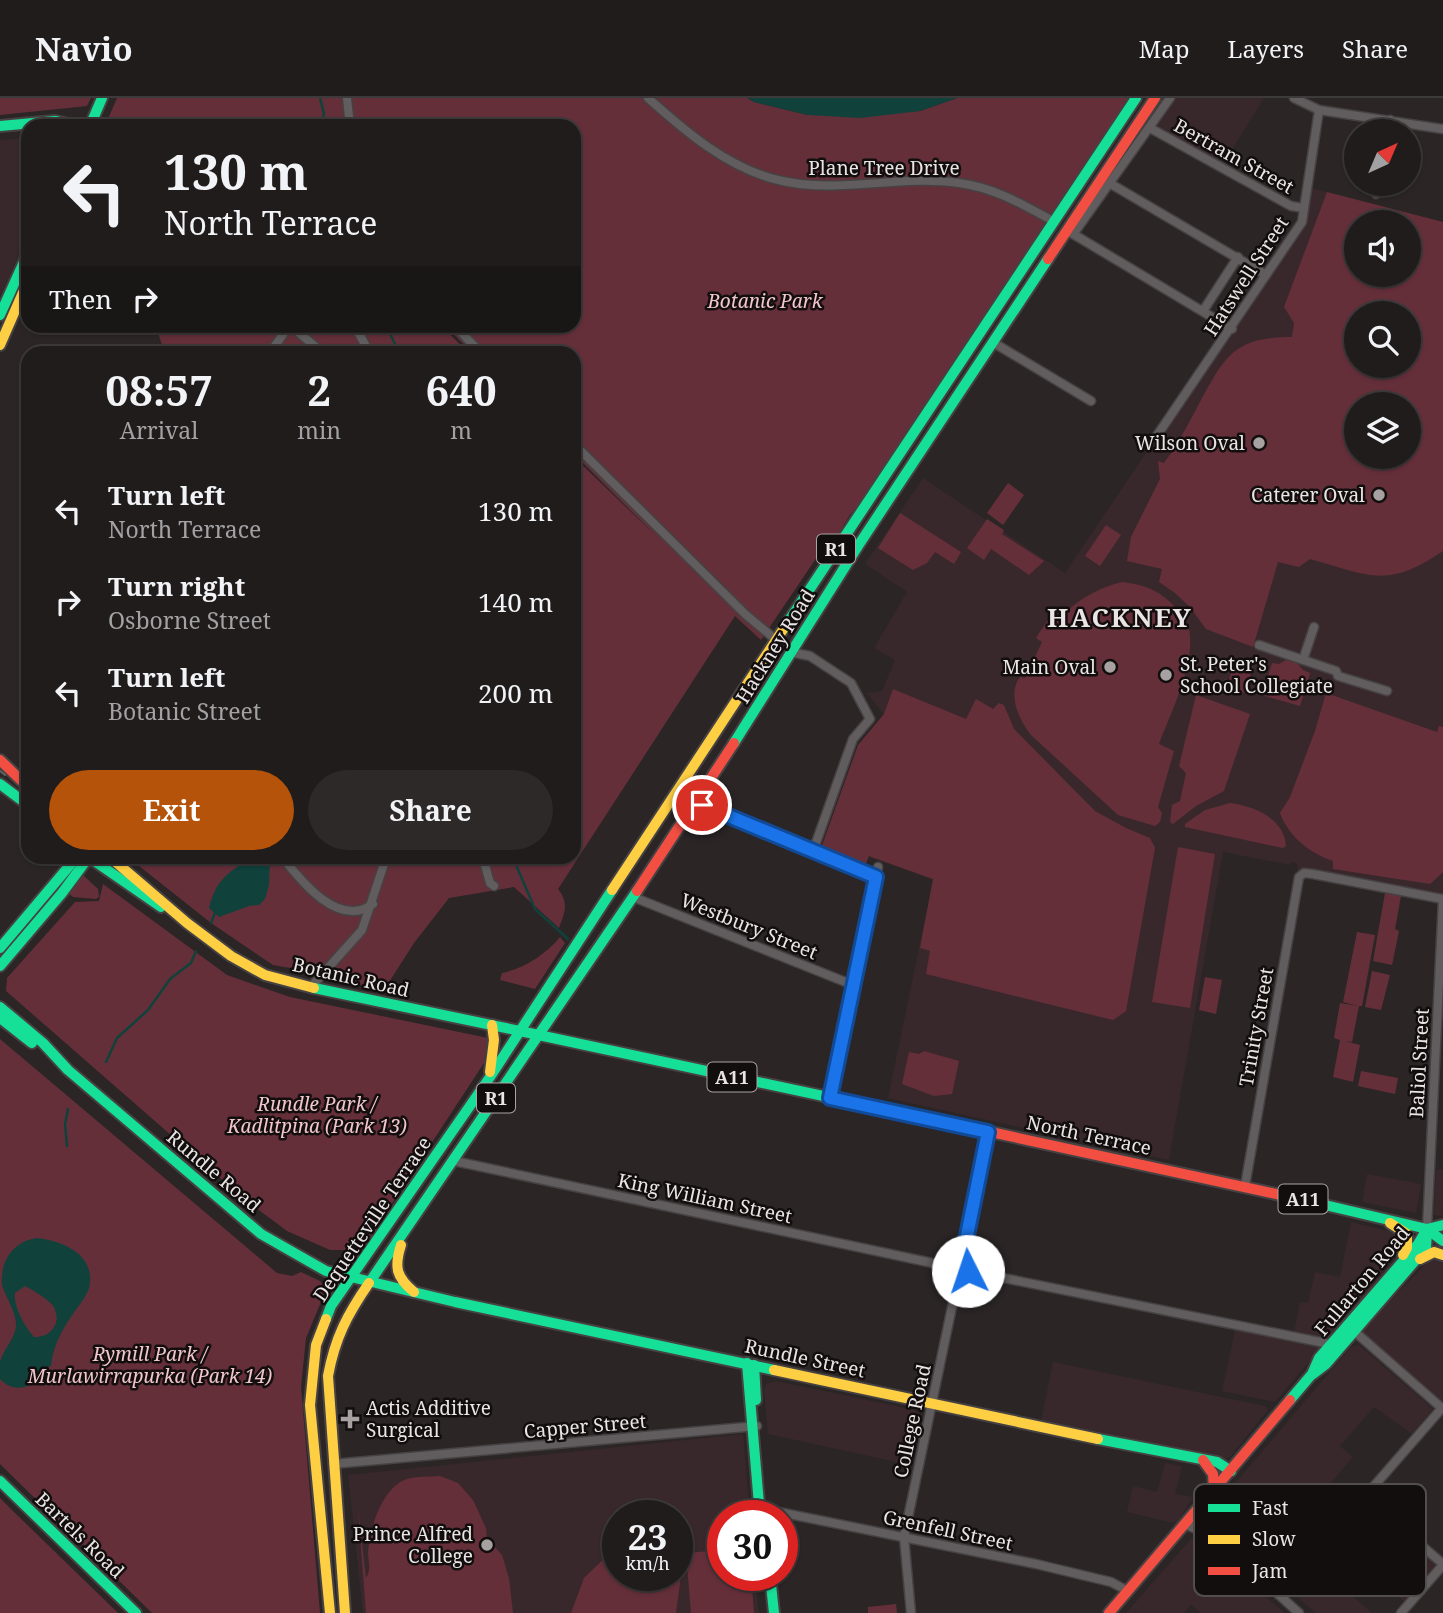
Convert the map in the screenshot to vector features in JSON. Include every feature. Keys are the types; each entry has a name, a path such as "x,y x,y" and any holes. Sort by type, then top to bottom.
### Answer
{"main road":[{"path":"93,119 102,98"},
{"name":"Hackney Road","path":"520,1031 775,639 1136,98"},
{"name":"Hackney Road","path":"538,1035 760,704 858,546 1071,232 1155,98"},
{"path":"0,126 21,124"},
{"path":"1106,141 1121,151"},
{"path":"0,314 21,268"},
{"path":"0,345 21,297"},
{"path":"963,356 994,343"},
{"path":"775,639 782,642 785,640 839,560 858,546"},
{"path":"0,760 21,780"},
{"path":"0,785 21,800"},
{"path":"0,966 72,864"},
{"path":"0,948 83,864"},
{"name":"Botanic Road","path":"98,864 187,923"},
{"name":"Botanic Road","path":"118,864 187,923 231,956 265,975 520,1031"},
{"path":"595,917 620,914"},
{"name":"Rundle Road","path":"0,1007 35,1036 68,1070"},
{"name":"Rundle Road","path":"0,1018 68,1070 261,1234 307,1262 330,1272 370,1282"},
{"path":"490,1077 494,1040 492,1025"},
{"name":"A11","path":"520,1031 538,1035"},
{"name":"Dequetteville Terrace","path":"330,1613 310,1405 316,1345 331,1306 520,1031"},
{"name":"North Terrace","path":"538,1035 1245,1186 1427,1228"},
{"name":"Dequetteville Terrace","path":"345,1613 328,1376 334,1345 370,1282 538,1035"},
{"path":"438,1151 454,1160"},
{"path":"1378,1216 1404,1230 1409,1239 1407,1248 1384,1283"},
{"name":"A11","path":"1427,1228 1443,1225"},
{"path":"407,1228 395,1261 395,1272 414,1292"},
{"path":"1427,1228 1443,1241"},
{"name":"Fullarton Road","path":"1311,1374 1326,1364 1426,1248 1427,1228"},
{"name":"Fullarton Road","path":"1219,1484 1311,1374 1319,1359 1418,1244 1427,1228"},
{"path":"1413,1264 1434,1252 1443,1255"},
{"name":"Rundle Street","path":"370,1282 1217,1462 1231,1471"},
{"path":"1331,1345 1351,1330 1354,1331"},
{"path":"751,1364 761,1500"},
{"path":"1203,1460 1212,1469 1214,1484"},
{"path":"317,1467 333,1464"},
{"name":"Bartels Road","path":"0,1481 136,1613"},
{"name":"Fullarton Road","path":"1110,1613 1194,1514"},
{"path":"327,1582 342,1580"},
{"path":"767,1591 768,1613"},
{"path":"770,1591 774,1613"}],"street":[{"path":"347,98 349,119"},
{"name":"Plane Tree Drive","path":"648,98 710,148 751,170 778,180 811,185 848,186 927,180 960,183 1002,194 1053,221"},
{"name":"Hackney Road","path":"1071,232 1111,184 1170,98"},
{"path":"1294,98 1319,110 1383,119"},
{"name":"Hatswell Street","path":"1154,440 1302,222 1319,110"},
{"path":"1421,125 1443,129"},
{"name":"Bertram Street","path":"1150,128 1291,206 1304,208"},
{"path":"1111,184 1266,275"},
{"path":"1071,232 1231,328"},
{"path":"1203,311 1238,257"},
{"path":"298,333 314,346"},
{"path":"462,333 474,346"},
{"path":"994,343 1091,401"},
{"path":"581,451 745,614 775,639"},
{"path":"1303,660 1314,627"},
{"path":"799,638 810,656"},
{"path":"1259,645 1336,671 1338,676 1387,691"},
{"path":"790,652 810,656 851,683 870,719 853,739 813,852"},
{"path":"695,802 876,877"},
{"path":"289,864 310,891 328,902 359,914 366,923"},
{"path":"311,987 352,943 366,923 384,864"},
{"path":"485,864 490,883 494,886"},
{"path":"830,1098 878,867"},
{"name":"Trinity Street","path":"1245,1186 1297,881 1302,874 1313,874 1443,899"},
{"name":"Westbury Street","path":"633,897 853,985"},
{"name":"Baliol Street","path":"1427,1228 1443,899"},
{"path":"348,910 361,910 373,904"},
{"path":"962,1260 988,1132"},
{"name":"King William Street","path":"454,1160 951,1268"},
{"path":"962,1260 968,1266 968,1271 958,1278 953,1276 951,1268 956,1261 962,1260"},
{"path":"968,1271 1331,1345"},
{"name":"College Road","path":"911,1613 904,1537 958,1278"},
{"path":"1354,1331 1442,1408 1376,1484"},
{"name":"Capper Street","path":"333,1464 754,1427"},
{"name":"Grenfell Street","path":"798,1518 904,1537 1111,1582 1128,1591"},
{"path":"1185,1524 1194,1528"},
{"path":"1426,1549 1443,1564 1426,1584"},
{"path":"1280,1596 1299,1613"},
{"path":"1401,1613 1416,1596"}],"shaded area":[{"path":"748,98 957,98 920,111 860,118 808,115 754,102"},
{"path":"1170,98 1264,98 1221,167 1150,128"},
{"path":"21,138 21,250 0,296 0,140"},
{"name":"St. Peter's School Collegiate","path":"1307,187 1396,210 1344,210 1344,287 1421,287 1421,216 1443,222 1443,897 1298,874 1297,863 1290,862 1290,865 1223,852 1169,1160 888,1098 933,880 869,857 831,823 859,744 884,715 867,693 882,691 895,660 874,648 907,592 865,564 923,478 1065,573 1302,222"},
{"path":"242,864 270,864 265,899 259,905 219,917 209,908 215,890 229,873"},
{"path":"1443,1169 1443,1216 1434,1215 1436,1170"},
{"path":"1367,1174 1421,1184 1416,1213 1362,1202"},
{"path":"1351,1222 1396,1233 1401,1235 1404,1243 1374,1285 1275,1402 1222,1391 1236,1326 1293,1337 1300,1302 1308,1303 1315,1272 1340,1277"},
{"path":"37,1238 57,1242 76,1252 88,1267 89,1288 59,1337 51,1366 38,1372 32,1384 15,1388 0,1379 0,1362 16,1327 13,1311 2,1285 2,1276 10,1253 29,1240","holes":["25,1286 47,1300 56,1312 54,1328 46,1335 34,1337 20,1316 15,1293"]},
{"path":"1442,1258 1443,1404 1362,1335 1361,1330 1428,1262"},
{"path":"1359,1345 1433,1409 1412,1434 1374,1407 1340,1446 1353,1457 1330,1484 1234,1484 1351,1347"},
{"path":"1053,1362 1265,1406 1268,1410 1230,1457 1224,1459 1041,1422"},
{"path":"776,1381 915,1410 917,1413 906,1464 768,1434 764,1391 766,1384"},
{"name":"Prince Alfred College","path":"743,1434 749,1500 707,1500 707,1591 757,1591 759,1613 363,1613 348,1475"},
{"path":"1165,1463 1182,1466 1175,1494 1193,1497 1178,1521 1173,1523 1127,1512 1133,1486 1157,1492"},
{"path":"1191,1539 1194,1539 1194,1596 1265,1596 1285,1613 1201,1613 1191,1605 1184,1613 1126,1613"},
{"path":"1426,1556 1437,1566 1426,1579"},
{"path":"1296,1596 1352,1596 1372,1613 1316,1613"},
{"path":"1398,1596 1412,1596 1406,1603"}],"green space":[{"path":"0,98 91,98 87,106 0,115"},
{"name":"Botanic Park","path":"117,98 747,98 808,115 920,111 957,98 1129,98 833,543 821,551 761,640 735,616 581,854 581,464 660,540 581,461 581,346 466,346 452,333 581,333 581,119 108,119"},
{"path":"1327,192 1397,210 1344,210 1344,287 1421,287 1421,216 1443,222 1443,551 1407,571 1378,576 1310,559 1299,567 1278,562 1253,647 1206,629 1190,607 1159,582 1162,569 1127,561 1131,537 1160,479 1158,461 1164,463 1172,452 1218,371 1235,351 1245,345 1258,340 1292,337 1294,323 1284,307"},
{"path":"158,333 448,333 462,346 163,346"},
{"path":"1008,483 1024,495 1003,525 987,513"},
{"path":"900,513 961,552 954,564 935,552 927,563 913,570 878,548"},
{"path":"987,519 1004,530 1002,534 1044,561 1029,575 991,549 984,560 967,548"},
{"path":"1106,525 1121,535 1100,566 1085,556"},
{"path":"1122,582 1142,586 1166,598 1179,611 1189,629 1186,672 1159,744 1174,751 1158,807 1162,813 1160,822 1155,826 1118,815 1031,735 1016,707 1016,684 1020,677 1025,678 1042,642 1036,638 1051,615 1058,620 1087,596"},
{"path":"1231,659 1253,666 1245,693 1223,686 1225,679 1229,680 1232,670 1228,668"},
{"path":"1286,660 1297,663 1310,673 1300,706 1265,696 1263,692 1272,663 1279,664"},
{"path":"893,689 966,719 976,699 993,709 999,703 1004,705 1014,729 1095,811 1150,838 1155,848 1126,1011 1113,1020 926,974 930,951 920,948 933,879 869,856 864,869 820,851 858,745 884,714"},
{"path":"1326,693 1437,732 1439,726 1443,727 1443,872 1430,884 1333,869 1333,861 1301,843 1284,822 1280,813 1290,797"},
{"path":"1196,695 1250,714 1224,791 1196,806 1173,824 1170,822 1172,805 1180,801 1186,773 1179,766"},
{"path":"1230,803 1249,807 1274,821 1284,836 1286,846 1283,848 1185,827 1185,824 1205,810"},
{"path":"1178,847 1215,854 1190,1008 1152,1002"},
{"name":"Botanic Park","path":"137,864 574,864 558,889 564,899 565,908 559,928 514,887 449,898 414,943 384,990 323,977 319,973 273,965 211,923"},
{"path":"83,875 98,889 99,897 96,899 73,897 68,893"},
{"name":"Rundle Park / Kadlitpina (Park 13)","path":"103,884 227,975 290,997 488,1038 484,1063 364,1246 351,1250 330,1250 287,1231 243,1198 6,991 7,978 75,902 99,901"},
{"path":"1385,893 1401,896 1395,929 1399,931 1392,965 1373,961"},
{"path":"1357,932 1375,935 1362,1006 1359,1006 1352,1042 1345,1041 1360,1045 1353,1082 1333,1077 1340,1040 1334,1038 1340,1003 1358,1006 1343,1002"},
{"path":"560,937 565,943 535,989 500,980 502,973 534,960"},
{"path":"1372,971 1390,975 1381,1010 1365,1007"},
{"path":"1205,977 1222,980 1216,1014 1199,1010"},
{"name":"Rymill Park / Murlawirrapurka (Park 14)","path":"0,1039 277,1273 292,1276 301,1272 320,1281 326,1290 306,1338 301,1387 320,1613 152,1613 0,1464"},
{"path":"924,1051 959,1061 952,1094 934,1096 902,1084 909,1052 919,1054"},
{"path":"1361,1071 1398,1078 1395,1094 1358,1086"},
{"path":"440,1476 458,1483 473,1500 486,1528 487,1538 502,1555 509,1578 513,1613 366,1613 358,1509 366,1578 371,1532 384,1499 398,1483 407,1479"},
{"path":"0,1498 15,1513 118,1613 0,1613"},
{"path":"707,1551 707,1591 752,1591 754,1613 691,1613 689,1591 693,1591 693,1552"},
{"path":"602,1561 602,1591 679,1591 676,1613 571,1613 584,1578"},
{"path":"896,1604 897,1613 868,1613 868,1607"}],"waterway":[{"path":"320,98 324,114 322,119"},
{"path":"390,333 396,346"},
{"path":"516,864 535,909 568,939"},
{"path":"211,923 216,910"},
{"path":"106,1062 117,1038 148,1010 170,979 191,963 196,951"},
{"path":"67,1146 65,1124 68,1109"}],"tram line":[{"path":"0,771 5,775"}],"traffic: fast":[{"path":"93,119 102,98"},
{"path":"784,628 1136,98"},
{"path":"0,126 21,124"},
{"path":"734,743 858,546 1048,259"},
{"path":"0,315 21,268"},
{"path":"0,784 21,800"},
{"path":"0,948 71,864"},
{"path":"0,966 84,864"},
{"path":"99,864 161,907"},
{"path":"326,1319 331,1306 490,1077 612,890"},
{"path":"369,1283 637,891"},
{"path":"314,988 520,1031"},
{"path":"0,1007 43,1043 68,1070 261,1234 326,1271 455,1302 774,1370"},
{"path":"0,1018 32,1043"},
{"path":"520,1031 963,1126"},
{"path":"1308,1201 1427,1229 1443,1225"},
{"path":"1427,1229 1443,1241"},
{"path":"1290,1400 1312,1374 1319,1358 1418,1244 1427,1229"},
{"path":"1313,1374 1326,1364 1426,1248 1427,1231"},
{"path":"747,1363 759,1500"},
{"path":"754,1365 756,1400"},
{"path":"1098,1439 1217,1462 1231,1471"},
{"path":"0,1481 136,1613"},
{"path":"772,1591 774,1613"}],"traffic: slow":[{"path":"0,345 21,297"},
{"path":"612,890 784,628"},
{"path":"118,864 187,923 231,956 265,975 314,988"},
{"path":"490,1072 494,1040 492,1025"},
{"path":"1390,1223 1407,1234 1407,1248 1403,1255"},
{"path":"401,1245 398,1271 414,1292"},
{"path":"1420,1259 1434,1252 1443,1255"},
{"path":"345,1613 328,1376 343,1327 369,1283"},
{"path":"326,1319 316,1345 310,1405 330,1613"},
{"path":"774,1370 1098,1439"}],"traffic: jam":[{"path":"1048,259 1155,98"},
{"path":"637,891 734,743"},
{"path":"0,760 21,780"},
{"path":"963,1126 1308,1201"},
{"path":"1219,1484 1290,1400"},
{"path":"1203,1460 1213,1474 1214,1484"},
{"path":"1109,1613 1194,1513"}],"place":[{"name":"Wilson Oval","path":"1259,443"},
{"name":"Caterer Oval","path":"1379,495"},
{"name":"Main Oval","path":"1110,667"},
{"name":"St. Peter's School Collegiate","path":"1166,675"},
{"name":"Actis Additive Surgical","path":"350,1419"},
{"name":"Prince Alfred College","path":"487,1545"}],"district":[{"name":"HACKNEY","path":"1120,617"}],"route":[{"path":"702,805 876,877 830,1098 988,1132 962,1260 966,1262 968,1271"}]}
